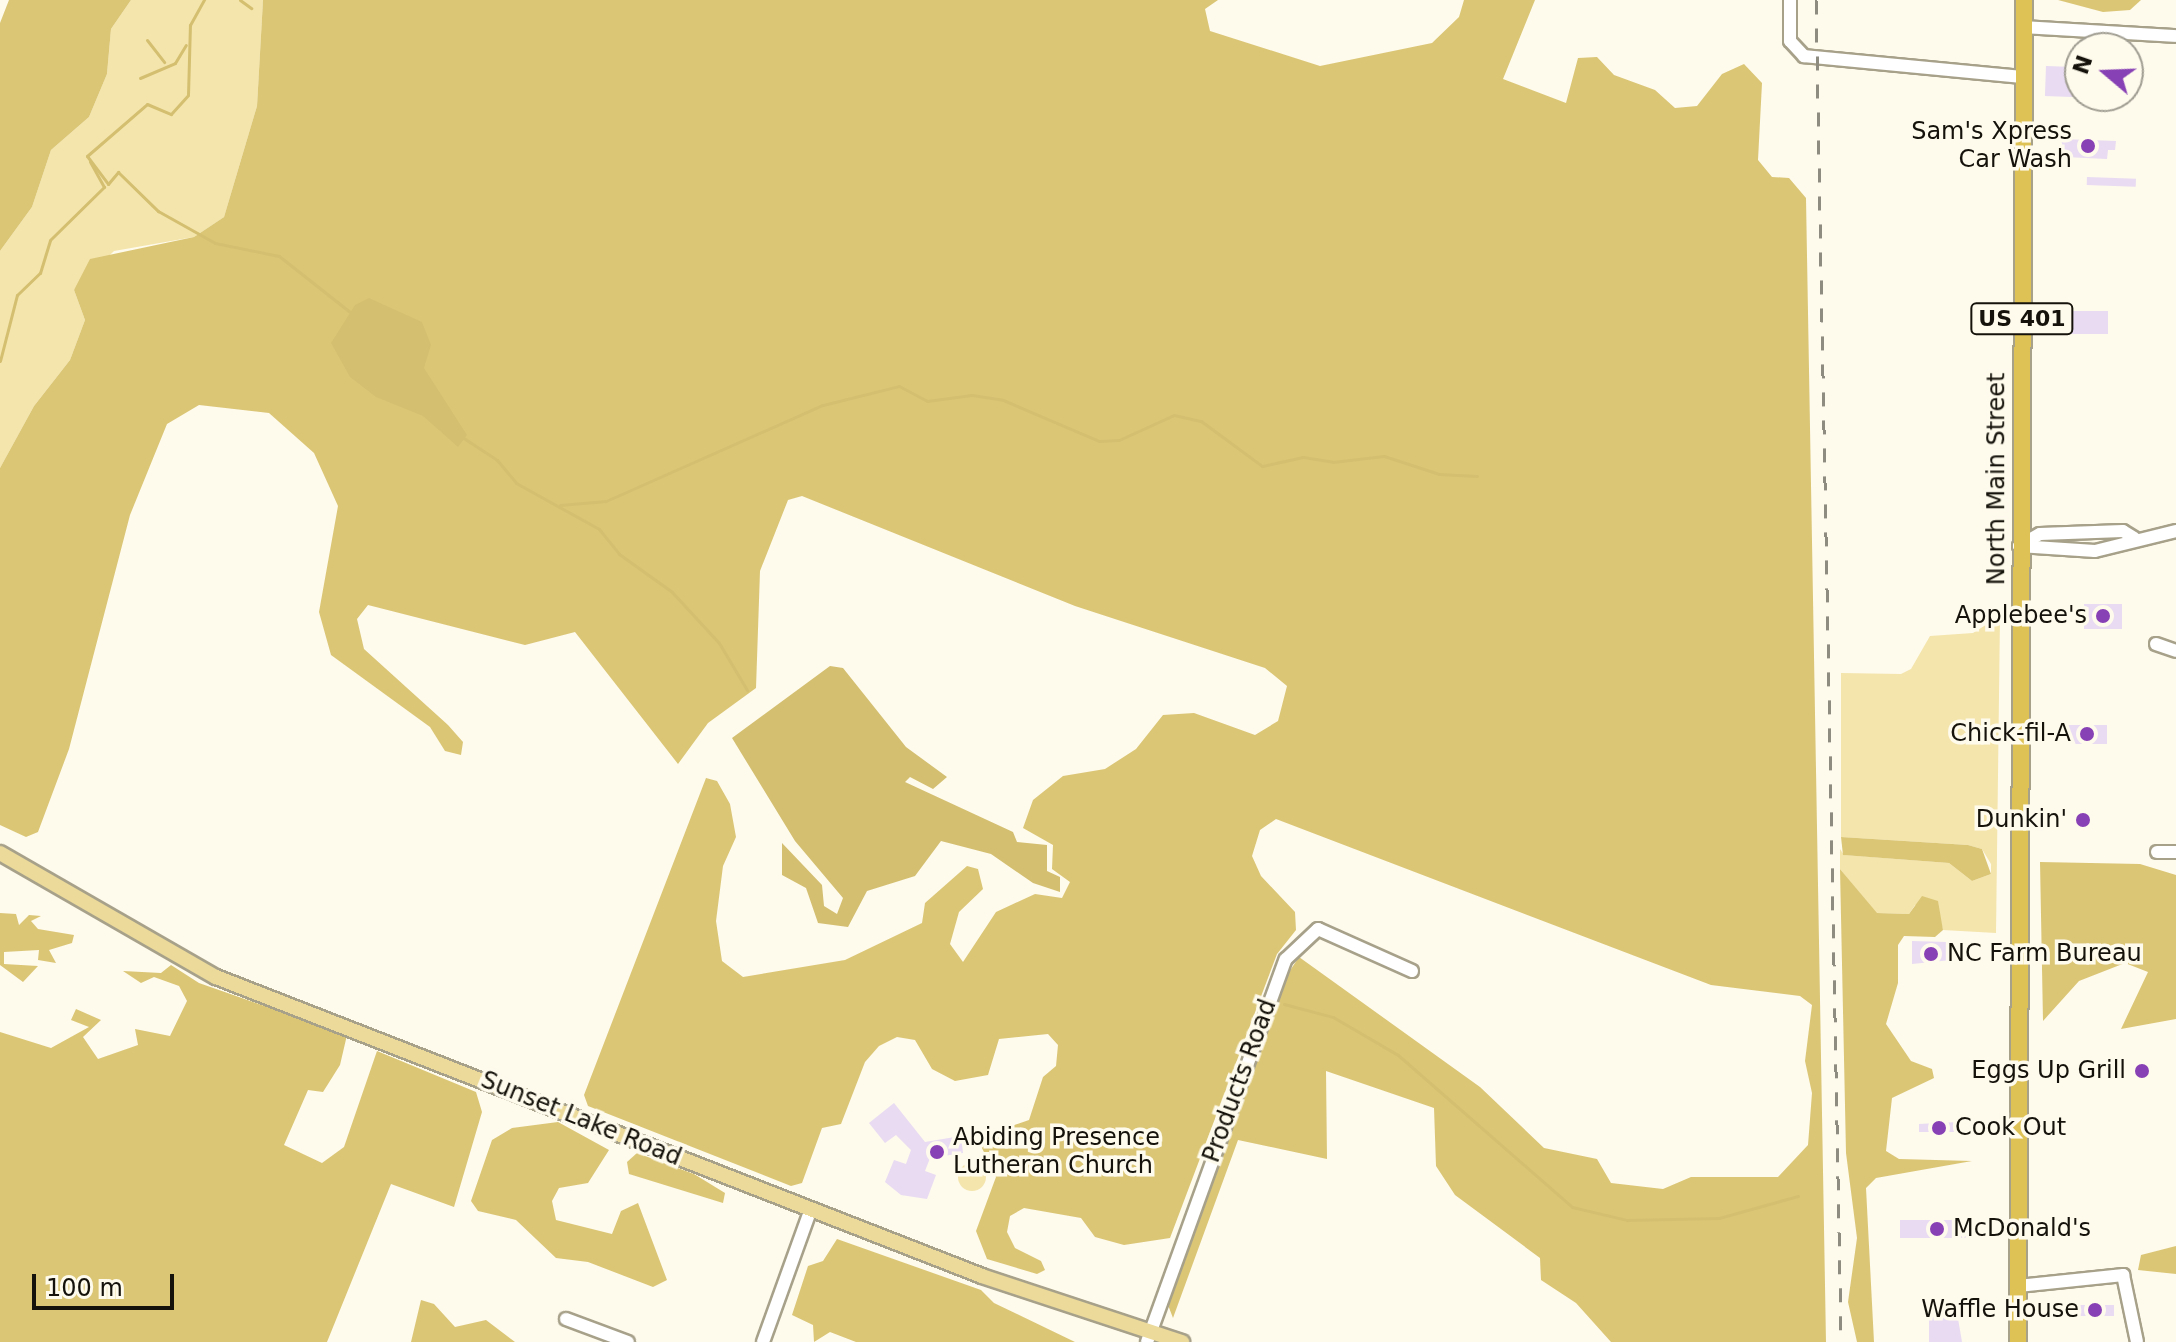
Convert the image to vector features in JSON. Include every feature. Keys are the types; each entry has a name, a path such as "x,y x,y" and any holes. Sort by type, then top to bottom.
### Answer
{"highway":[{"name":"North Main Street","path":"2018,1342 2019,546 2024,0"}],"main road":[{"name":"Sunset Lake Road","path":"0,853 201,970 811,1209 1148,1337 1182,1342"}],"street":[{"path":"1790,0 1790,41 1804,56 2024,77"},
{"path":"2024,27 2176,36"},
{"path":"2019,546 2040,534 2123,531 2134,538 2176,531"},
{"path":"2156,644 2176,651"},
{"path":"2157,852 2176,852"},
{"name":"Products Road","path":"1148,1337 1286,959 1318,929 1412,971"},
{"path":"763,1342 811,1209"},
{"path":"2018,1286 2123,1275 2137,1342"},
{"path":"566,1319 624,1341"}],"shaded area":[{"path":"9,0 131,0 111,29 107,74 89,117 51,150 32,207 0,251 0,23"},
{"path":"131,0 263,0 257,106 224,217 194,237 114,251 74,290 85,320 70,360 34,406 0,468 0,251 32,207 51,150 89,117 107,74 111,29"},
{"path":"263,0 1218,0 1205,9 1210,31 1320,66 1432,43 1459,17 1464,0 1535,0 1503,79 1566,103 1578,58 1597,57 1614,75 1655,90 1675,108 1697,106 1722,74 1744,64 1762,83 1758,160 1772,177 1789,178 1806,198 1826,1342 1611,1342 1576,1303 1541,1280 1540,1258 1455,1195 1436,1166 1434,1108 1326,1071 1327,1159 1238,1140 1173,1318 1168,1305 1285,978 1299,957 1480,1087 1544,1148 1597,1159 1611,1183 1663,1189 1691,1177 1778,1177 1808,1145 1812,1093 1805,1061 1812,1005 1800,996 1711,985 1276,819 1260,830 1252,856 1261,876 1295,912 1296,930 1277,954 1170,1238 1124,1245 1095,1237 1081,1218 1024,1208 1010,1216 1007,1232 1015,1248 1041,1261 1045,1270 1037,1274 987,1259 976,1231 996,1177 981,1146 985,1135 1029,1120 1043,1077 1056,1066 1058,1045 1048,1034 999,1039 988,1075 955,1081 932,1069 915,1040 897,1037 879,1046 865,1062 841,1124 822,1128 802,1183 791,1186 588,1106 584,1095 706,778 717,781 730,804 736,837 723,866 716,921 722,961 743,977 845,960 922,923 925,903 967,866 978,869 983,889 959,912 950,944 963,962 996,912 1035,894 1062,898 1070,882 1052,869 1053,845 1023,828 1033,800 1063,776 1105,769 1136,749 1163,715 1194,713 1255,735 1278,721 1287,686 1265,668 1075,606 802,496 788,500 760,571 756,688 708,723 678,764 575,632 525,645 368,605 357,619 364,649 448,725 463,742 461,755 445,751 430,727 331,655 319,612 338,506 314,453 269,413 199,405 167,424 130,515 69,749 38,832 26,837 0,825 0,468 34,406 70,360 85,320 74,290 90,259 194,237 224,217 257,106"},
{"path":"2058,0 2141,0 2130,10 2103,12"},
{"path":"369,298 422,322 431,345 424,368 467,435 458,447 423,416 376,397 350,377 331,343 355,305"},
{"path":"2000,616 1996,933 1943,930 1938,910 1915,905 1909,914 1876,913 1840,869 1840,849 1844,855 1949,863 1972,881 1991,874 1991,864 1982,849 1968,845 1841,837 1841,673 1901,674 1911,669 1930,636 1973,633"},
{"path":"830,666 843,668 906,747 947,777 933,789 910,777 905,782 1013,832 1017,842 1047,845 1047,871 1060,877 1060,892 1033,883 991,854 941,841 915,876 867,891 848,927 818,923 806,888 782,875 782,843 822,885 824,906 837,914 843,898 795,841 732,738"},
{"path":"1841,837 1968,845 1982,849 1991,874 1972,881 1949,863 1843,855"},
{"path":"2040,862 2140,864 2176,875 2176,1019 2121,1029 2148,972 2125,963 2079,981 2043,1021"},
{"path":"1840,869 1877,913 1909,914 1922,896 1938,901 1943,930 1935,937 1904,936 1898,945 1898,983 1886,1024 1911,1061 1932,1069 1934,1078 1892,1098 1886,1151 1899,1159 1972,1161 1876,1178 1866,1188 1874,1342 1857,1342 1848,1302 1857,1238 1846,1153"},
{"path":"0,913 16,914 19,925 29,915 41,916 31,921 38,929 74,935 72,943 49,950 56,963 38,960 39,950 4,952 4,964 38,966 23,982 0,965"},
{"path":"171,965 199,983 347,1035 340,1065 323,1092 308,1090 284,1145 322,1163 344,1147 377,1051 476,1092 482,1112 454,1207 391,1184 327,1342 0,1342 0,1032 51,1048 89,1027 71,1020 76,1009 101,1020 83,1037 98,1059 138,1045 135,1029 170,1036 187,1001 179,986 154,977 141,983 123,971 161,973"},
{"path":"558,1122 609,1150 588,1183 559,1188 552,1201 556,1220 612,1234 621,1211 638,1203 667,1280 653,1287 588,1262 556,1258 516,1220 478,1211 471,1201 492,1140 512,1128"},
{"path":"637,1153 694,1174 725,1193 723,1203 629,1174 627,1162"},
{"path":"972,1163 982,1167 986,1177 982,1187 972,1191 962,1187 958,1177 962,1167"},
{"path":"837,1239 981,1290 994,1303 1075,1342 856,1342 830,1332 814,1342 813,1325 792,1315 808,1266 823,1261"},
{"path":"2176,1246 2176,1274 2138,1270 2141,1255"},
{"path":"421,1300 434,1304 455,1327 486,1320 515,1342 411,1342"}],"building":[{"path":"2046,66 2064,67 2064,97 2045,96"},
{"name":"Sam's Xpress Car Wash","path":"2061,139 2116,141 2115,150 2108,150 2107,159 2065,157"},
{"name":"Sam's Xpress Car Wash","path":"2087,177 2136,179 2136,187 2087,185"},
{"path":"2056,311 2108,311 2108,334 2056,334"},
{"name":"Applebee's","path":"2084,604 2122,604 2122,629 2084,629"},
{"name":"Chick-fil-A","path":"2066,725 2107,725 2107,744 2066,744"},
{"name":"NC Farm Bureau","path":"1912,941 1946,942 1951,960 1912,964"},
{"name":"Abiding Presence Lutheran Church","path":"894,1103 925,1142 961,1136 963,1153 930,1158 925,1171 936,1175 927,1199 901,1195 885,1182 894,1160 906,1164 911,1150 896,1135 885,1143 869,1123"},
{"name":"Cook Out","path":"1959,1122 1959,1132 1919,1132 1919,1124"},
{"name":"McDonald's","path":"1900,1220 1974,1220 1974,1238 1900,1238"},
{"name":"Waffle House","path":"2076,1305 2114,1305 2114,1316 2076,1316"},
{"path":"1929,1307 1956,1307 1962,1342 1929,1342"}],"waterway":[{"path":"87,156 147,104 171,114 188,95 190,25 204,0"},
{"path":"240,0 251,8"},
{"path":"147,40 164,62"},
{"path":"140,78 175,63 186,45"},
{"path":"87,156 108,184 118,172 158,211 215,243 279,256 350,312"},
{"path":"0,361 17,295 40,273 50,240 104,187 90,162"},
{"path":"560,505 606,501 823,405 899,386 927,401 972,395 1003,400 1099,441 1119,440 1174,415 1201,421 1262,466 1303,457 1333,462 1384,456 1439,474 1477,476"},
{"path":"462,437 497,460 516,483 599,529 619,554 672,592 719,643 747,690"},
{"path":"1284,1004 1333,1017 1398,1055 1572,1207 1627,1220 1719,1218 1798,1196"}],"railway":[{"path":"1816,0 1841,1342"}],"place":[{"name":"Sam's Xpress Car Wash","path":"2088,146"},
{"name":"Applebee's","path":"2103,616"},
{"name":"Chick-fil-A","path":"2087,734"},
{"name":"Dunkin'","path":"2083,820"},
{"name":"NC Farm Bureau","path":"1931,954"},
{"name":"Eggs Up Grill","path":"2142,1071"},
{"name":"Cook Out","path":"1939,1128"},
{"name":"Abiding Presence Lutheran Church","path":"937,1152"},
{"name":"McDonald's","path":"1937,1229"},
{"name":"Waffle House","path":"2095,1310"}]}
